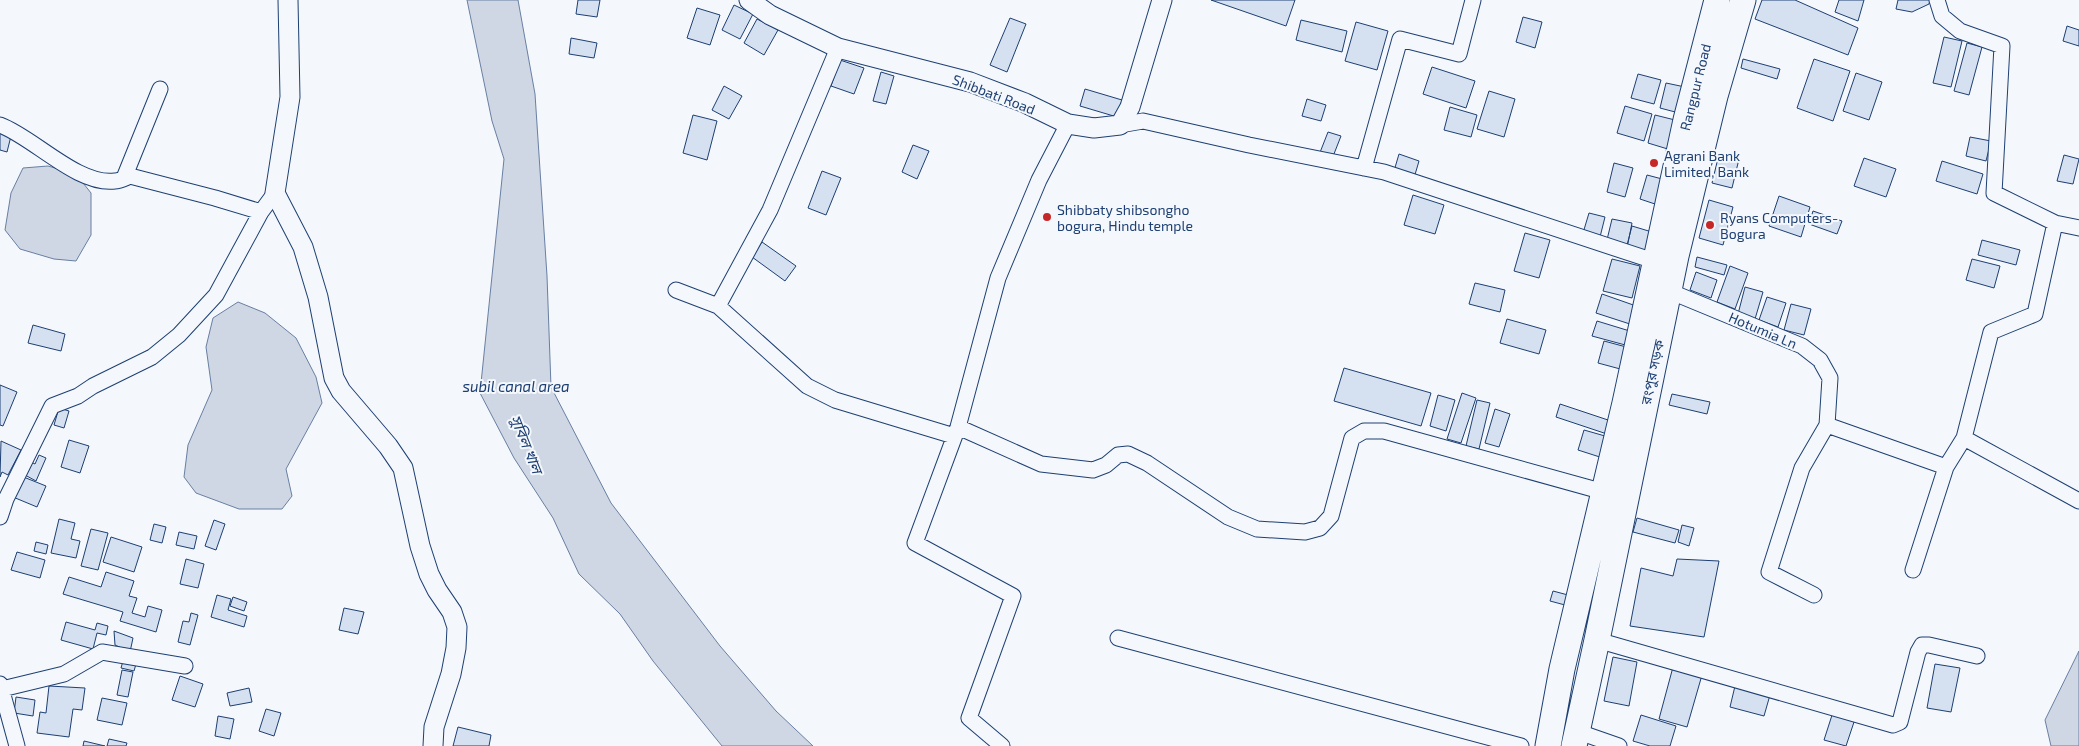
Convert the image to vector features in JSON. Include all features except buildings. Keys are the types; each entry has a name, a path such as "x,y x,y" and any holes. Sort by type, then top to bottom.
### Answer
{"highway":[{"name":"Rangpur Road","path":"1666,274 1686,120 1718,0"},
{"name":"রংপুর সড়ক","path":"1548,746 1562,669 1604,492 1743,0"},
{"name":"রংপুর সড়ক","path":"1575,738 1598,640 1666,274"}],"street":[{"path":"0,517 6,498 52,406 78,396 93,386 152,357 179,335 216,295 261,212 275,193 290,97 288,0"},
{"name":"Shibbati Road","path":"748,0 770,15 838,48 970,82 1025,103 1068,124 1094,128 1120,125"},
{"path":"1120,125 1130,108 1162,0"},
{"path":"1364,168 1400,39 1459,54 1473,0"},
{"path":"1937,0 1942,16 1960,31 2002,46 1994,193 2055,223 2079,228"},
{"path":"718,306 770,210 838,48"},
{"path":"124,178 160,89"},
{"name":"Hotumia Ln","path":"1120,125 1143,121 1249,145 1384,172 1477,202 1666,274 1802,346 1820,360 1830,378 1827,425"},
{"path":"1002,746 969,718 1013,596 915,543 956,431 998,278 1039,180 1068,124"},
{"path":"0,125 47,154 97,181 116,182 130,176 261,212"},
{"path":"275,193 305,256 318,296 334,378 341,391 388,446 403,468 420,546 429,574 452,612 457,627 456,648 451,674 434,727 433,746"},
{"path":"1914,570 1946,467 1964,438 1991,332 2036,314 2055,223"},
{"path":"676,290 718,306 807,386 835,400 956,431 1041,464 1093,470 1106,466 1118,455 1128,454 1147,463 1228,517 1257,529 1306,532 1320,528 1331,516 1352,438 1364,431 1384,431 1604,492"},
{"path":"1814,595 1769,572 1802,468 1827,425 1946,467"},
{"path":"1964,438 2079,501"},
{"path":"1118,638 1521,746"},
{"path":"1598,640 1893,725 1900,722 1918,652 1922,645 1978,656"},
{"path":"17,746 1,690 64,674 102,652 185,666"},
{"path":"1575,738 1619,746"}],"water":[{"name":"subil canal area","path":"467,0 518,0 535,94 547,276 551,387 611,503 720,646 776,711 813,746 722,746 653,661 620,614 579,574 553,518 514,458 480,393 504,159 492,121"},
{"path":"48,166 76,174 91,193 91,235 76,261 54,259 20,249 5,230 11,193 23,168"},
{"path":"238,302 265,313 296,338 316,377 322,403 286,469 292,496 282,509 239,509 196,493 184,477 188,445 212,390 206,347 213,318"},
{"path":"2079,651 2079,746 2051,746 2045,720"}],"place":[{"name":"Agrani Bank Limited, Bank","path":"1654,163"},
{"name":"Shibbaty shibsongho bogura, Hindu temple","path":"1047,217"},
{"name":"Ryans Computers- Bogura","path":"1710,225"}],"water label":[{"name":"সুবিল খাল","path":"527,444"}]}
